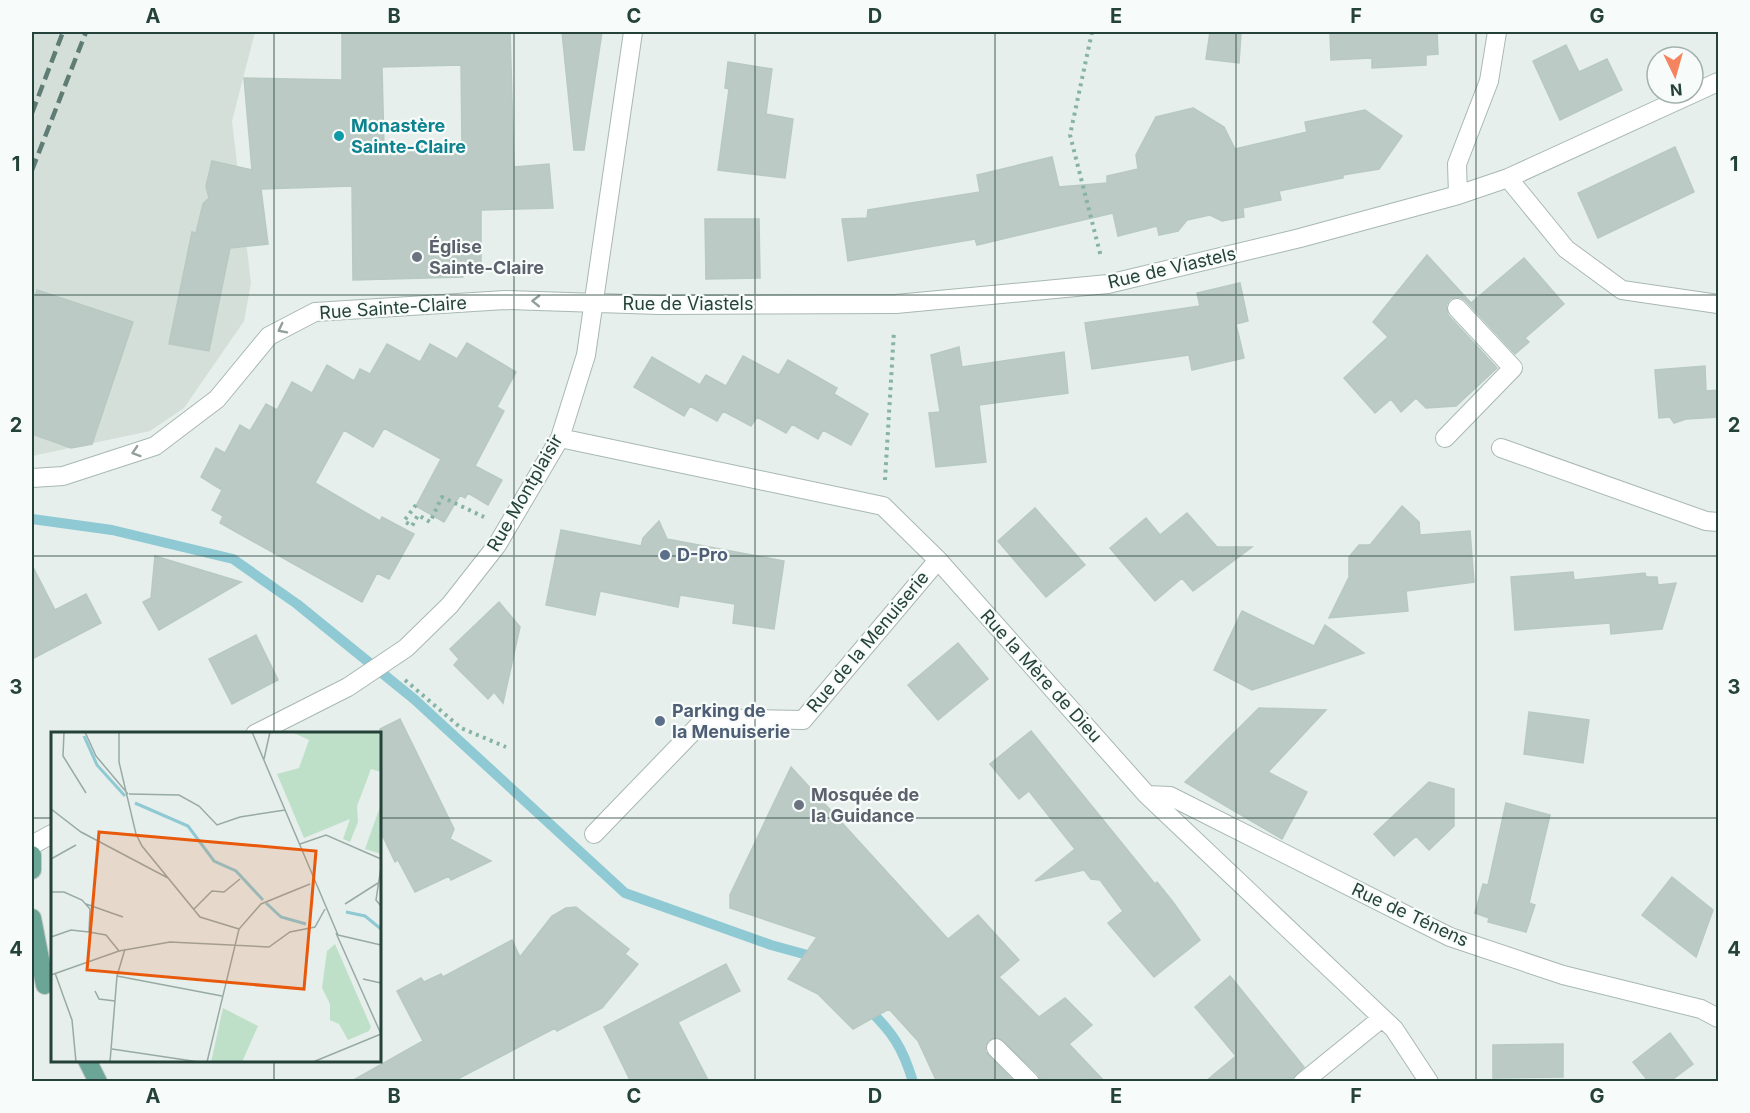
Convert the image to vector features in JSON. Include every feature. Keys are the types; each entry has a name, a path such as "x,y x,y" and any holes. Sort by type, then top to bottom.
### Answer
{"main road":[{"path":"32,855 32,870"},
{"path":"32,918 49,992"},
{"path":"32,963 49,992"},
{"path":"88,1062 98,1082"}],"street":[{"name":"Rue Montplaisir","path":"259,732 348,687 406,648 450,605 507,528 560,438 586,355 633,32"},
{"path":"1458,195 1458,164 1489,81 1497,32"},
{"name":"Rue de Viastels","path":"594,302 659,305 896,304 1108,284 1300,238 1458,195 1508,178 1719,82"},
{"path":"1508,178 1566,249 1622,290 1719,304"},
{"name":"Rue Sainte-Claire","path":"32,478 63,476 155,446 217,399 269,336 315,312 505,300 594,302"},
{"path":"1445,438 1513,368 1457,308"},
{"path":"560,438 883,506"},
{"path":"1501,448 1706,521 1719,522"},
{"name":"Rue la Mère de Dieu","path":"883,506 938,560 1147,795 1394,1029 1429,1082"},
{"name":"Rue de la Menuiserie","path":"594,834 706,718 803,720 938,560"},
{"name":"Rue de Ténens","path":"1147,795 1170,796 1450,937 1563,975 1701,1009 1719,1018"},
{"path":"32,845 51,835"},
{"path":"1303,1082 1382,1018"},
{"path":"996,1048 1030,1082"}],"path":[{"path":"1092,32 1070,135 1108,284"},
{"path":"883,506 896,304"},
{"path":"416,505 404,521 412,526 418,516 430,522 442,497 507,528"},
{"path":"384,662 461,728 506,747"}],"shaded area":[{"path":"32,32 255,32 232,121 251,283 244,321 184,408 150,431 32,456"}],"building":[{"path":"342,32 510,32 514,167 549,164 553,208 481,210 481,274 463,275 463,277 353,280 352,186 261,189 268,244 230,248 209,351 169,344 192,232 196,233 203,204 209,198 206,186 212,161 252,170 244,78 342,80","holes":["461,65 462,145 384,147 382,67"]},
{"path":"562,32 602,32 584,150 574,150"},
{"path":"1210,32 1241,32 1239,63 1206,59"},
{"path":"1330,32 1437,32 1438,54 1426,55 1426,65 1372,68 1372,58 1331,60"},
{"path":"1566,45 1579,72 1607,59 1622,90 1560,120 1533,61"},
{"path":"728,62 772,69 766,114 793,119 785,178 718,170 729,89 725,88"},
{"path":"1193,108 1224,127 1235,149 1307,132 1305,122 1365,110 1402,136 1379,169 1343,175 1343,178 1279,191 1281,200 1243,208 1244,217 1222,221 1210,215 1187,220 1178,231 1159,235 1157,226 1118,236 1113,213 977,245 975,239 848,261 842,219 867,218 868,210 980,192 977,175 1052,157 1059,187 1107,183 1107,176 1138,169 1136,155 1156,117"},
{"path":"1675,147 1694,192 1598,238 1578,193"},
{"path":"705,219 759,219 760,278 706,279"},
{"path":"1427,255 1471,303 1524,258 1564,304 1525,338 1529,342 1515,354 1465,300 1460,297 1450,299 1446,305 1448,315 1497,368 1456,406 1426,408 1416,398 1401,412 1391,399 1375,413 1344,378 1388,337 1373,322"},
{"path":"1240,283 1248,321 1236,324 1244,358 1192,370 1189,355 1092,369 1085,323 1200,306 1197,293"},
{"path":"37,290 133,322 92,444 71,448 32,434 32,306"},
{"path":"467,343 516,372 497,407 504,411 475,466 502,480 488,505 468,493 465,498 460,495 444,522 416,506 441,459 384,428 373,447 344,430 315,483 380,521 382,517 414,534 389,579 377,573 362,602 220,523 223,516 212,510 222,490 201,477 216,448 225,453 240,425 250,431 266,404 277,410 292,382 312,393 327,365 354,381 360,369 370,374 387,344 420,362 430,344 457,359"},
{"path":"959,347 962,367 1064,352 1068,393 979,405 986,462 936,467 929,413 940,412 931,355"},
{"path":"743,356 779,375 788,360 837,388 834,394 868,414 851,445 823,430 818,439 792,424 786,433 757,417 751,426 723,411 717,421 690,406 684,416 634,387 652,357 700,385 706,375 726,386"},
{"path":"1705,366 1706,391 1719,390 1719,417 1686,419 1674,423 1670,417 1659,418 1655,370"},
{"path":"1402,506 1419,522 1420,535 1470,531 1474,582 1406,591 1408,611 1329,618 1349,577 1349,557 1359,545 1370,545"},
{"path":"1035,508 1085,565 1046,597 998,541"},
{"path":"1187,513 1217,547 1252,547 1193,591 1182,578 1155,601 1110,548 1146,518 1160,535"},
{"path":"659,521 667,539 784,561 774,629 733,623 735,604 680,595 678,607 600,591 595,615 546,605 561,530 641,546 643,538"},
{"path":"155,556 241,582 159,630 143,602 151,598"},
{"path":"32,565 55,610 86,594 101,623 32,659"},
{"path":"1573,572 1574,580 1645,573 1646,577 1657,577 1658,585 1676,583 1662,629 1611,634 1610,623 1515,630 1511,577"},
{"path":"499,602 520,627 503,703 494,692 488,699 454,665 459,659 450,649"},
{"path":"1242,611 1314,646 1325,625 1364,653 1252,690 1214,670"},
{"path":"256,635 278,680 232,704 209,659"},
{"path":"958,643 988,679 938,720 908,685"},
{"path":"1259,708 1326,710 1268,772 1307,792 1282,839 1185,782"},
{"path":"1529,712 1589,720 1583,763 1524,754"},
{"path":"400,719 454,829 450,839 491,861 451,880 449,876 415,892 398,860 395,862 381,832 380,729"},
{"path":"1031,731 1155,884 1157,882 1200,940 1154,977 1108,923 1123,911 1100,880 1091,879 1084,870 1035,881 1075,849 1029,791 1019,799 990,764"},
{"path":"791,767 948,939 978,915 1019,960 999,977 1039,1017 1065,998 1092,1025 1069,1044 1105,1082 1041,1082 1038,1074 998,1037 988,1041 985,1051 1014,1082 937,1082 918,1041 889,1009 853,1029 818,994 788,979 817,937 730,908 730,895"},
{"path":"1429,782 1454,789 1454,826 1429,850 1416,836 1394,856 1374,834"},
{"path":"1506,803 1550,815 1529,903 1535,905 1526,932 1488,922 1489,918 1475,913 1483,884 1488,885"},
{"path":"1672,877 1713,910 1696,957 1642,915"},
{"path":"576,907 629,949 625,954 638,964 602,1008 557,1031 555,1028 452,1082 350,1082 423,1041 397,991 421,978 424,982 441,974 443,977 512,940 520,957 552,916 566,908"},
{"path":"726,964 740,991 678,1022 709,1082 631,1082 604,1027"},
{"path":"1230,976 1304,1067 1289,1082 1205,1082 1236,1056 1195,1007"},
{"path":"1670,1033 1693,1064 1669,1082 1649,1082 1633,1062"},
{"path":"1563,1044 1563,1077 1493,1078 1493,1045"}],"waterway":[{"path":"32,519 112,530 233,559 297,604 414,699 625,893 771,945 811,956 815,960"},
{"path":"866,1007 896,1041 913,1082"}],"railway":[{"path":"32,113 63,32"},
{"path":"32,170 86,32"}],"place":[{"name":"Monastère Sainte-Claire","path":"339,136"},
{"name":"Église Sainte-Claire","path":"417,257"},
{"name":"D-Pro","path":"665,555"},
{"name":"Parking de la Menuiserie","path":"660,721"},
{"name":"Mosquée de la Guidance","path":"799,805"}]}
